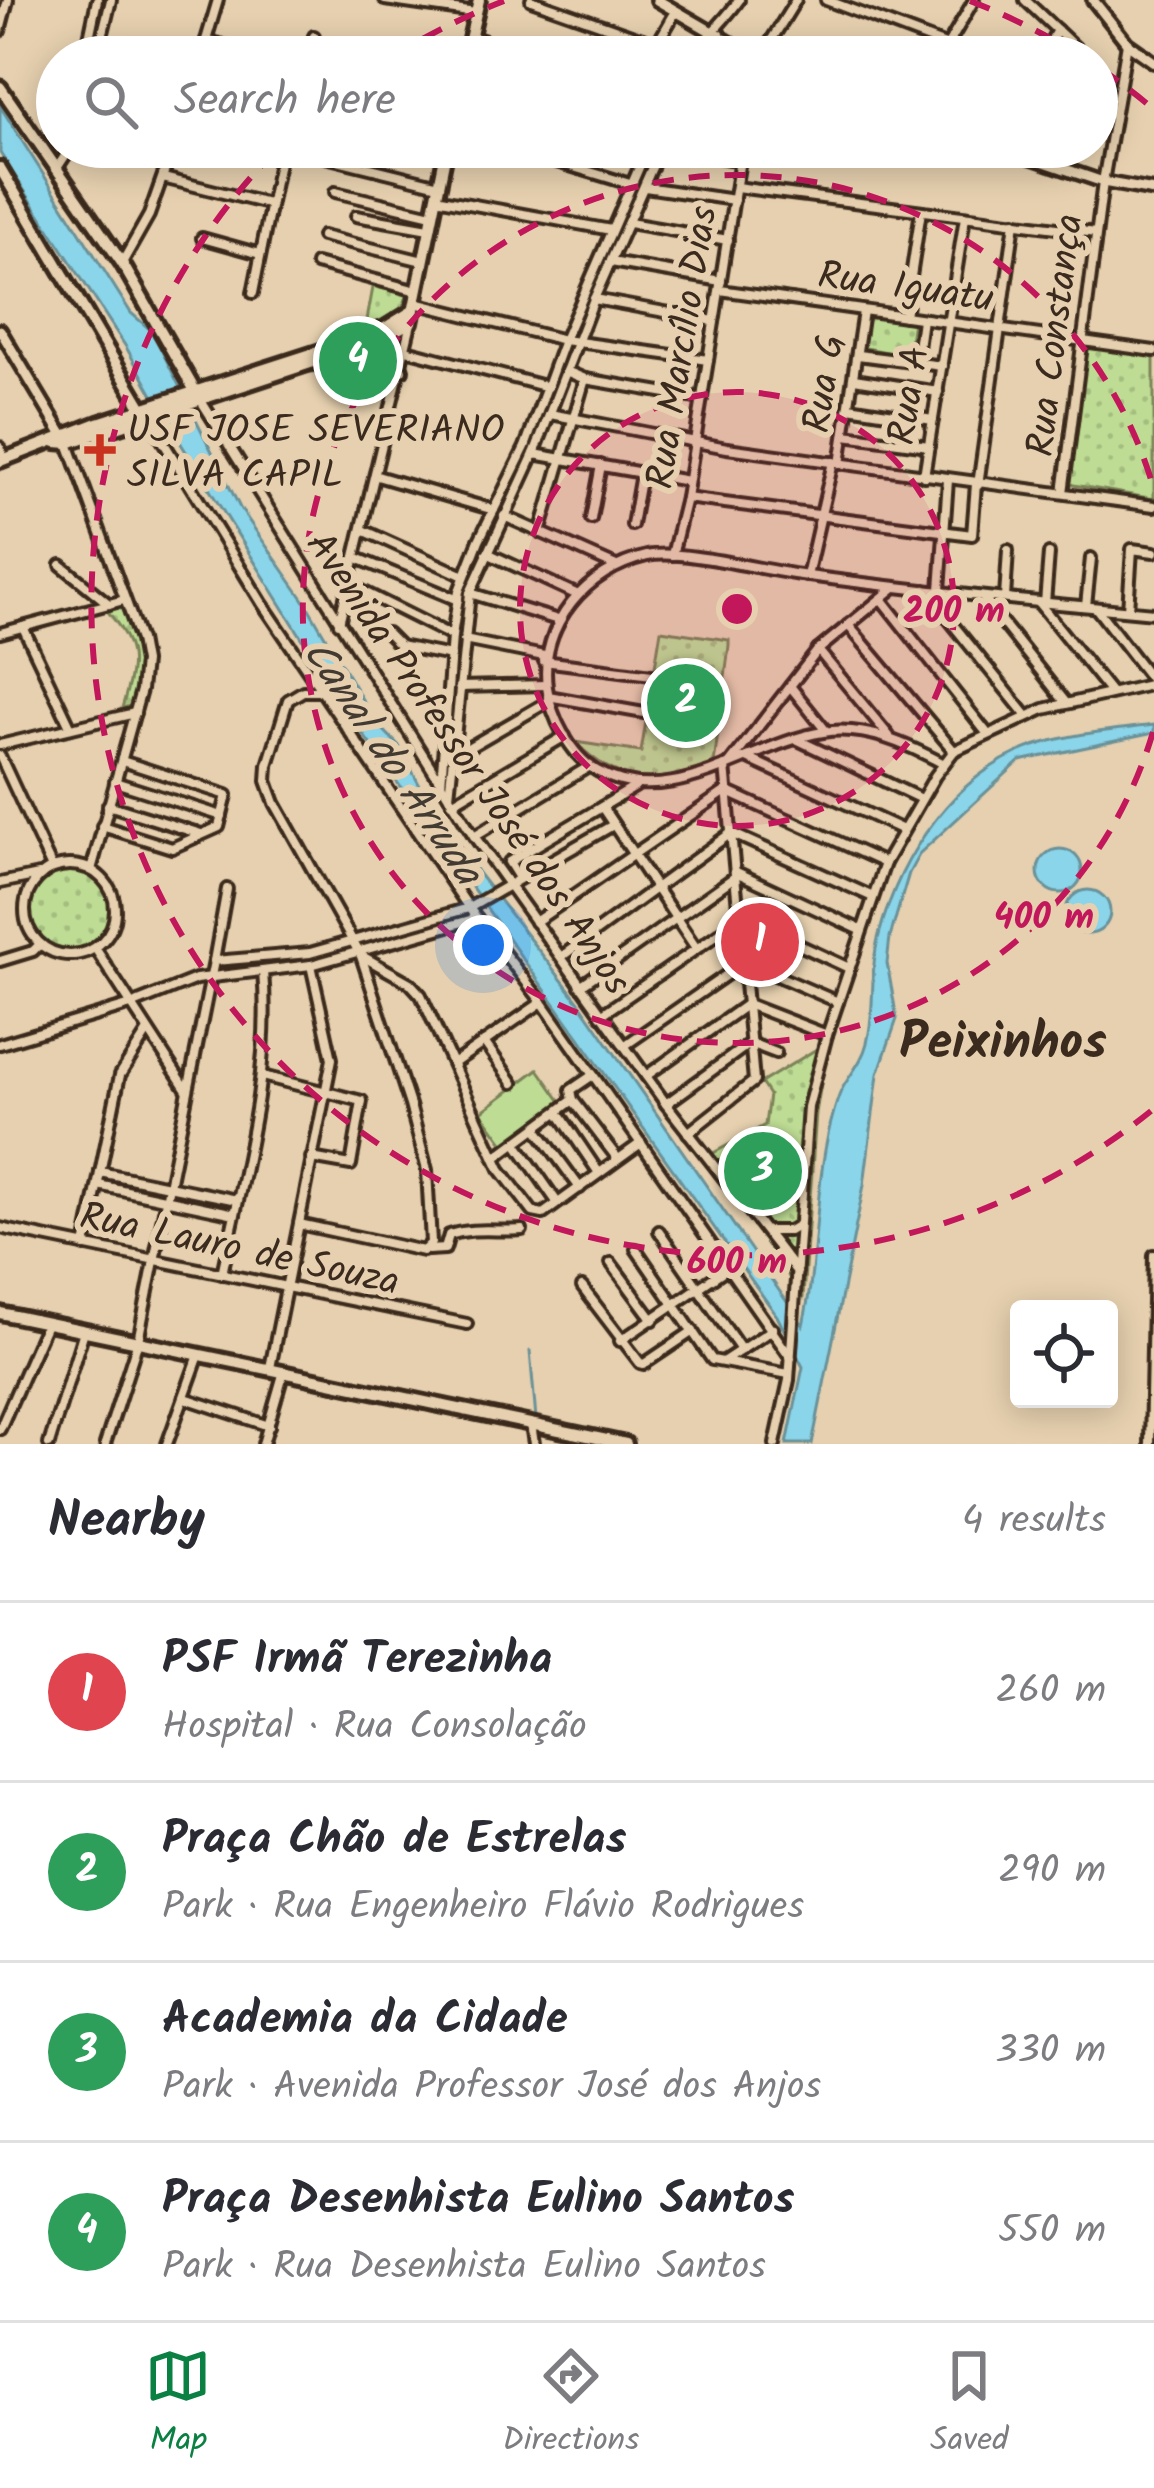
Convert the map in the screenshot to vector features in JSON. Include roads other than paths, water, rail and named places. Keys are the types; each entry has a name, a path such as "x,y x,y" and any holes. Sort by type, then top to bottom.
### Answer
{"main road":[{"path":"471,35 477,7"},
{"name":"Avenida Professor José dos Anjos","path":"0,87 36,138"},
{"path":"0,168 150,411"},
{"name":"Avenida Professor José dos Anjos","path":"57,168 122,262 195,397"},
{"path":"2,456 377,341 414,307 442,168"},
{"path":"195,397 386,328 414,307"},
{"path":"377,341 391,351 401,370"},
{"path":"0,1313 626,1444"}],"street":[{"path":"0,31 8,0"},
{"path":"89,36 97,0"},
{"path":"102,36 111,0"},
{"path":"207,36 218,0"},
{"path":"385,0 477,7"},
{"path":"531,0 635,36"},
{"path":"657,0 715,36"},
{"path":"720,36 721,26 739,0"},
{"path":"772,36 796,0"},
{"path":"826,0 924,36"},
{"path":"951,36 972,0"},
{"path":"1025,0 1063,36"},
{"path":"1093,0 1127,43 1154,62"},
{"path":"662,36 676,10"},
{"path":"706,36 721,26"},
{"path":"1054,36 1057,30"},
{"name":"Rua Constança","path":"1118,95 1127,43"},
{"path":"122,262 149,215 166,168"},
{"path":"253,293 278,168"},
{"path":"357,168 610,230"},
{"path":"577,168 630,184"},
{"path":"450,800 470,593 550,414 610,230 638,168"},
{"path":"441,786 452,636 464,576 654,168"},
{"name":"Rua Marcílio Dias","path":"672,555 686,499 738,168"},
{"path":"1062,168 1103,182 1154,191"},
{"name":"Rua Constança","path":"1063,493 1105,168"},
{"path":"163,178 268,204"},
{"path":"645,187 734,200"},
{"path":"736,187 1096,233"},
{"path":"335,191 432,215"},
{"path":"905,316 921,211"},
{"path":"356,216 429,230"},
{"name":"Rua A","path":"924,476 965,217"},
{"path":"686,499 972,535 1015,222"},
{"path":"629,223 728,240"},
{"path":"322,236 423,261"},
{"path":"202,238 260,254"},
{"name":"Rua Iguatu","path":"611,262 863,311 1154,351"},
{"path":"316,265 414,307 572,340 708,360"},
{"path":"595,299 714,321"},
{"path":"338,625 414,307"},
{"name":"Rua G","path":"807,576 845,435 863,311"},
{"path":"916,363 922,319"},
{"path":"0,330 62,440 140,640 144,662 135,713 91,870"},
{"path":"406,350 548,387"},
{"path":"858,355 942,366"},
{"path":"566,371 585,379 701,400"},
{"path":"540,533 585,379"},
{"path":"854,379 938,392"},
{"name":"Avenida Professor José dos Anjos","path":"195,397 505,886 797,1275"},
{"path":"849,407 933,420"},
{"name":"Avenida Professor José dos Anjos","path":"150,411 262,603 477,918 791,1353"},
{"path":"550,414 948,480 1154,506"},
{"path":"845,435 929,446"},
{"path":"534,454 688,481"},
{"path":"591,519 601,466"},
{"path":"632,526 641,473"},
{"path":"376,476 494,510"},
{"path":"940,590 948,480"},
{"path":"504,516 617,567"},
{"path":"364,530 464,576"},
{"path":"1128,610 1132,549 1154,551"},
{"path":"1005,598 1008,550"},
{"path":"487,553 578,596"},
{"path":"1049,554 1042,603 1111,693"},
{"path":"636,786 590,766 565,736 549,699 544,659 558,620 578,596 617,567 653,555 1153,614"},
{"path":"357,558 458,600"},
{"path":"776,1444 791,1353 808,1107 885,863 954,751 1026,715 1154,683 1090,607 1091,558"},
{"path":"61,566 110,605"},
{"path":"350,585 452,636"},
{"path":"688,1133 753,1085 727,765 818,650 896,586"},
{"path":"923,589 1026,715"},
{"path":"470,593 558,620"},
{"path":"981,596 1066,703"},
{"path":"882,600 988,733"},
{"path":"0,633 124,601"},
{"path":"848,625 954,751"},
{"path":"22,627 70,728"},
{"path":"387,633 400,646 451,656"},
{"path":"464,640 544,659 652,675"},
{"path":"818,650 890,737"},
{"path":"459,687 546,685"},
{"path":"790,686 826,731"},
{"path":"322,691 302,691 288,700 267,781 358,949 427,1170 432,1214 431,1243 425,1250"},
{"path":"454,756 549,699 644,713"},
{"path":"0,745 135,713"},
{"path":"519,878 509,862 636,786 670,782 826,731 890,737 944,764"},
{"path":"450,800 565,736"},
{"path":"796,740 921,799"},
{"path":"0,756 52,868"},
{"path":"748,758 903,830"},
{"path":"102,826 172,848 220,822 227,794 122,761"},
{"path":"474,836 590,766"},
{"path":"115,782 220,822"},
{"path":"535,922 726,791"},
{"path":"726,791 885,863"},
{"path":"108,805 202,834"},
{"path":"602,807 696,948"},
{"path":"0,1044 211,976 311,965 358,949 473,906 613,825"},
{"path":"561,957 730,833"},
{"path":"730,833 873,897"},
{"path":"0,883 67,864 91,870 107,884 115,912 112,926 95,948 67,956 40,944 27,924 25,904 41,875"},
{"path":"580,986 736,874"},
{"path":"736,874 861,930"},
{"path":"105,1444 138,1341 227,889"},
{"path":"214,961 358,949 477,918"},
{"path":"601,1015 741,918"},
{"path":"741,918 849,968"},
{"path":"0,961 33,951 40,944"},
{"path":"95,948 188,1092"},
{"path":"358,949 418,989 496,1157 533,1212 543,1214 641,1143"},
{"path":"745,962 838,1001"},
{"path":"624,1046 745,962"},
{"path":"270,1368 332,1059 311,965"},
{"path":"222,1274 262,1076 267,1029 263,971"},
{"path":"454,1063 542,1002"},
{"path":"747,1004 827,1035"},
{"path":"646,1076 747,1004"},
{"path":"85,1246 120,1075 148,1031"},
{"path":"484,1042 513,1083"},
{"path":"751,1043 776,1054"},
{"path":"667,1105 751,1043"},
{"path":"593,1075 571,1090 573,1100 618,1159"},
{"path":"262,1076 362,1101 354,1160 349,1166 311,1158"},
{"path":"496,1157 573,1100"},
{"path":"558,1112 599,1173"},
{"path":"536,1128 580,1188"},
{"path":"516,1143 557,1202"},
{"path":"100,1172 237,1200"},
{"path":"98,1185 235,1214"},
{"path":"767,1231 789,1231 801,1223"},
{"path":"299,1224 425,1250 445,1249 451,1234 472,1229 522,1229"},
{"name":"Rua Lauro de Souza","path":"0,1228 467,1324"},
{"path":"659,1232 741,1350"},
{"path":"636,1249 712,1360 789,1374"},
{"path":"1150,1444 1154,1255"},
{"path":"611,1263 652,1320"},
{"path":"620,1341 729,1267"},
{"path":"582,1287 620,1341 644,1364 693,1331"},
{"path":"0,1429 46,1324"},
{"path":"723,1362 773,1329"},
{"path":"49,1444 84,1331"},
{"path":"166,1444 199,1354"},
{"path":"263,1444 284,1372"},
{"path":"185,1398 269,1426"},
{"path":"531,1424 534,1444"}],"water":[{"name":"Canal do Arruda","path":"0,106 131,313 152,331 240,508 304,600 374,720 399,746 478,873 579,1002 803,1325 830,1126 841,1091 867,1043 879,935 888,905 917,847 957,796 1008,757 1066,738 1154,725 1154,733 1020,761 920,853 909,873 887,963 897,1019 878,1074 864,1185 812,1444 787,1444 803,1367 777,1316 355,723 126,347 0,153"},
{"path":"1060,849 1076,855 1082,871 1076,887 1060,893 1044,887 1038,871 1044,855"},
{"path":"1088,890 1104,896 1110,912 1104,928 1088,934 1072,928 1066,912 1072,896"}],"waterway":[{"path":"93,36 103,0"},
{"path":"616,240 648,168"},
{"path":"564,367 587,309"},
{"path":"450,711 463,598 523,470"},
{"path":"220,970 306,962 466,916"},
{"path":"530,1351 536,1419"}],"place":[{"name":"Praça Desenhista Eulino Santos","path":"358,361"},
{"name":"USF JOSE SEVERIANO SILVA CAPIL","path":"100,450"},
{"name":"Praça Chão de Estrelas","path":"686,703"},
{"name":"PSF Irmã Terezinha","path":"760,942"},
{"name":"Academia da Cidade","path":"763,1171"}],"district":[{"name":"Peixinhos","path":"1003,1040"}]}
